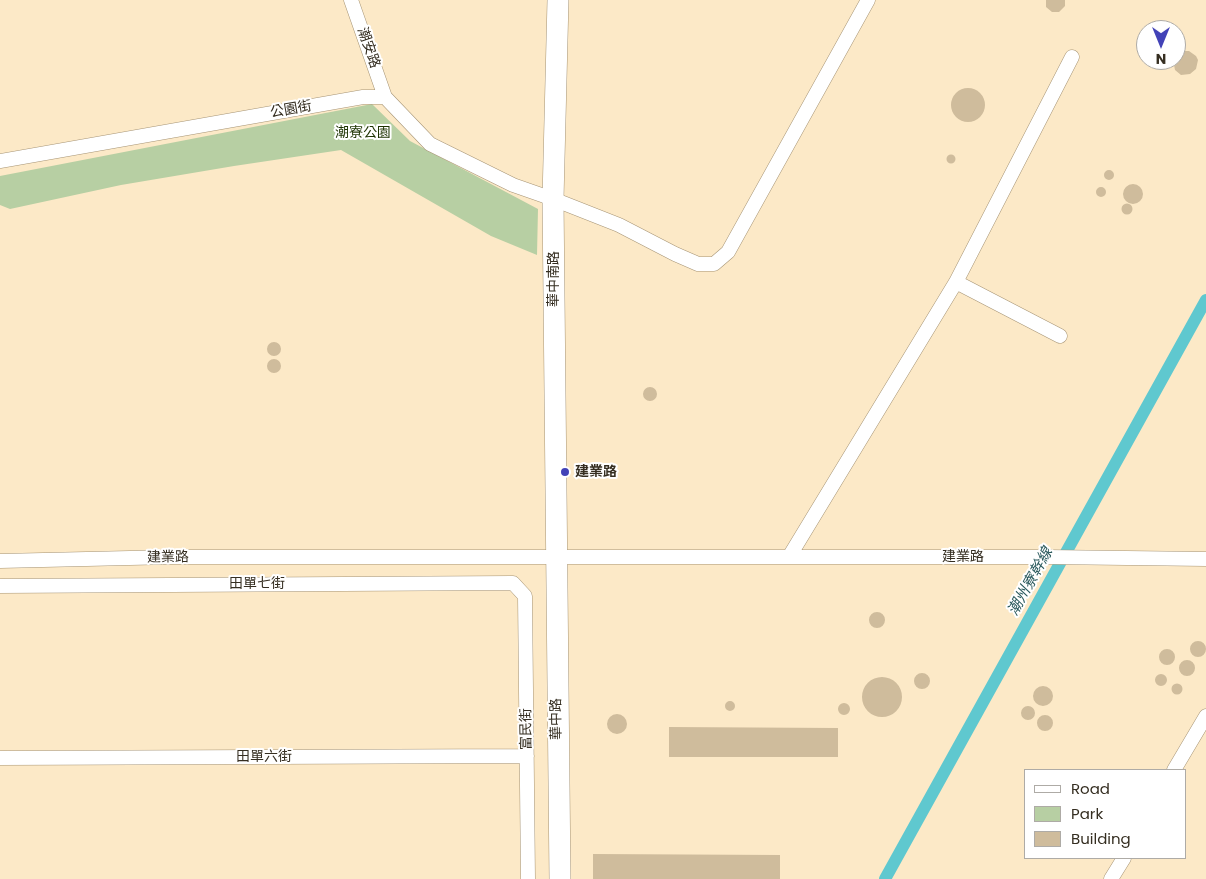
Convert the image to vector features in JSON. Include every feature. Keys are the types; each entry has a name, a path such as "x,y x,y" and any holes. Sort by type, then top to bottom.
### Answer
{"main road":[{"name":"華中南路","path":"555,558 553,199 558,0"},
{"name":"華中路","path":"555,558 560,879"}],"street":[{"name":"潮安路","path":"351,0 385,97"},
{"path":"385,97 430,144 513,185 619,225 698,264 714,264 728,252 868,0"},
{"path":"789,557 956,282 1072,57"},
{"name":"公園街","path":"1,158 354,99 385,97"},
{"path":"956,282 1060,336"},
{"name":"建業路","path":"0,562 173,557 1048,557 1206,559"},
{"name":"田單七街","path":"0,586 513,583"},
{"name":"富民街","path":"513,583 525,596 528,879"},
{"path":"1175,769 1206,716"},
{"name":"田單六街","path":"0,758 527,756"},
{"path":"1111,879 1123,859"}],"green space":[{"name":"潮寮公園","path":"372,104 410,141 538,209 537,255 491,236 341,150 121,185 10,209 0,205 0,176"}],"building":[{"path":"1046,0 1065,0 1065,6 1059,12 1052,12 1046,7"},
{"path":"1186,51 1189,51 1198,60 1196,69 1190,74 1181,75 1175,70 1186,70"},
{"path":"968,88 980,93 985,105 980,117 968,122 956,117 951,105 956,93"},
{"path":"951,154 956,159 951,164 946,159"},
{"path":"1107,170 1111,170 1114,175 1113,179 1107,180 1104,177 1104,173"},
{"path":"1133,184 1140,187 1143,194 1140,201 1133,204 1126,201 1123,194 1126,187"},
{"path":"1099,187 1103,187 1106,192 1105,196 1099,197 1096,194 1096,190"},
{"path":"1127,203 1133,209 1127,215 1121,209"},
{"path":"274,342 279,344 281,349 279,354 274,356 269,354 267,349 269,344"},
{"path":"271,359 277,359 281,366 277,373 271,373 267,369 267,363"},
{"path":"647,387 653,387 657,394 653,401 647,401 643,397 643,391"},
{"path":"877,612 883,614 885,620 883,626 877,628 871,626 869,620 871,614"},
{"path":"1198,641 1204,643 1206,649 1204,655 1198,657 1192,655 1190,649 1192,643"},
{"path":"1167,649 1173,651 1175,657 1173,663 1167,665 1161,663 1159,657 1161,651"},
{"path":"1187,660 1193,662 1195,668 1193,674 1187,676 1181,674 1179,668 1181,662"},
{"path":"919,673 925,673 930,678 928,687 919,689 914,684 914,678"},
{"path":"1159,674 1163,674 1167,680 1163,686 1159,686 1155,682 1155,678"},
{"path":"882,677 896,683 902,697 896,711 882,717 868,711 862,697 868,683"},
{"path":"1175,684 1179,684 1182,689 1181,693 1175,694 1172,691 1172,687"},
{"path":"1039,686 1047,686 1053,692 1053,700 1047,706 1039,706 1033,700 1033,692"},
{"path":"730,701 735,706 730,711 725,706"},
{"path":"842,703 846,703 850,709 846,715 842,715 838,711 838,707"},
{"path":"1025,706 1031,706 1035,713 1031,720 1025,720 1021,716 1021,710"},
{"path":"613,714 621,714 627,720 627,728 621,734 613,734 607,728 607,720"},
{"path":"1045,715 1053,723 1045,731 1037,723"},
{"path":"669,727 838,728 838,757 669,757"},
{"path":"593,854 780,855 780,879 593,879"}],"waterway":[{"name":"潮州寮幹線","path":"885,879 1206,300"}],"place":[{"name":"建業路","path":"565,472"}]}
